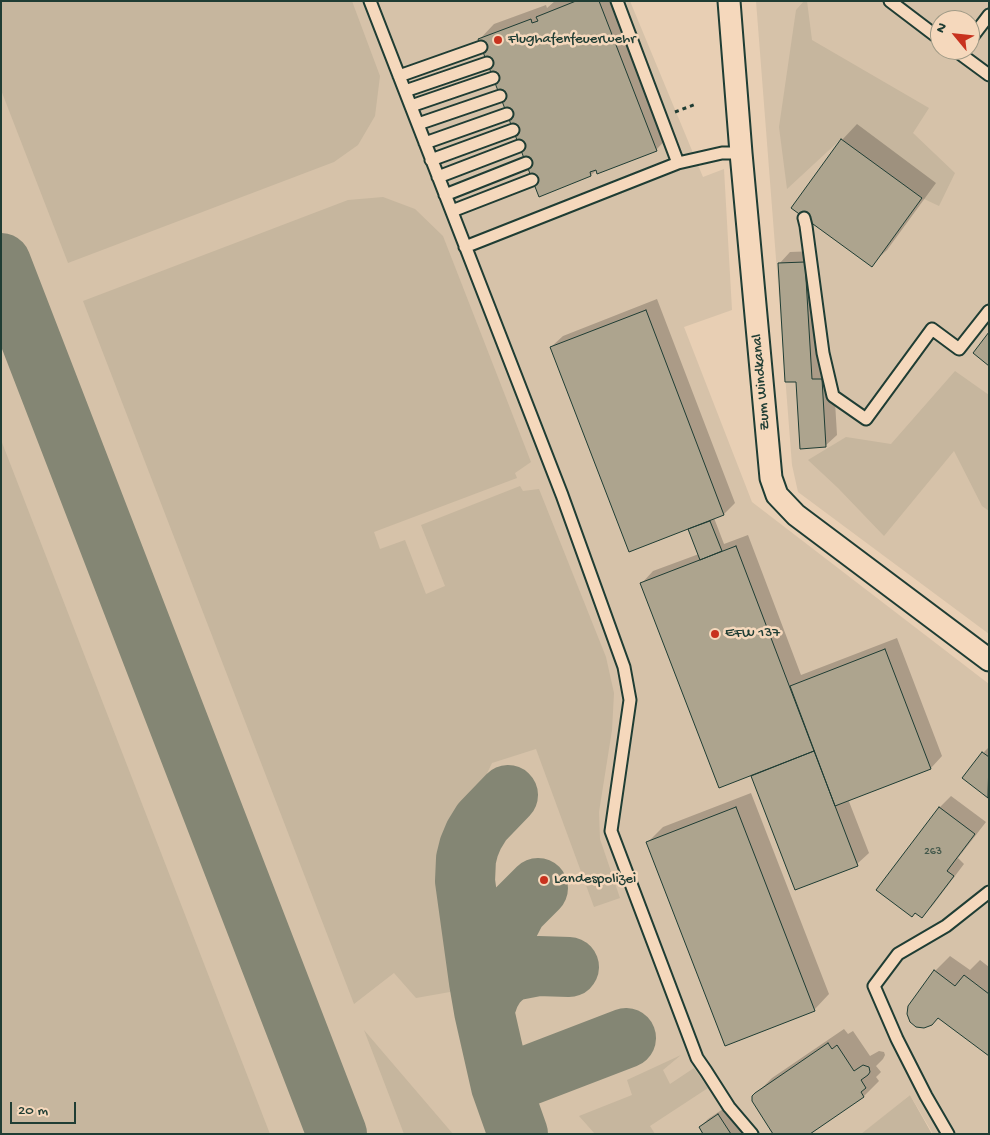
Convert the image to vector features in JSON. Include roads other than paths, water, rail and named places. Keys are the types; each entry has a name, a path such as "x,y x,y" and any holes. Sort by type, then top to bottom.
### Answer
{"street":[{"name":"Zum Windkanal","path":"730,1 741,153 771,478 777,495 796,515 989,660"}],"lane":[{"path":"370,1 562,495 624,667 630,700 611,831 697,1058 729,1107 752,1134"},
{"path":"617,1 678,163"},
{"path":"890,1 930,31"},
{"path":"980,27 989,15"},
{"path":"399,76 481,47"},
{"path":"970,60 989,75"},
{"path":"405,91 487,62"},
{"path":"411,106 493,78"},
{"path":"418,124 500,96"},
{"path":"425,143 507,114"},
{"path":"432,160 513,130"},
{"path":"438,177 519,146"},
{"path":"466,247 678,163 722,153 741,153"},
{"path":"445,195 526,163"},
{"path":"452,211 532,180"},
{"path":"804,218 823,353 833,396 866,419 932,329 958,348 989,311"},
{"path":"948,1134 897,1039 874,986 898,954 946,926 989,892"}],"place":[{"name":"Flughafenfeuerwehr","path":"498,40"},
{"name":"EFW 137","path":"715,634"},
{"name":"Landespolizei","path":"544,880"}]}
